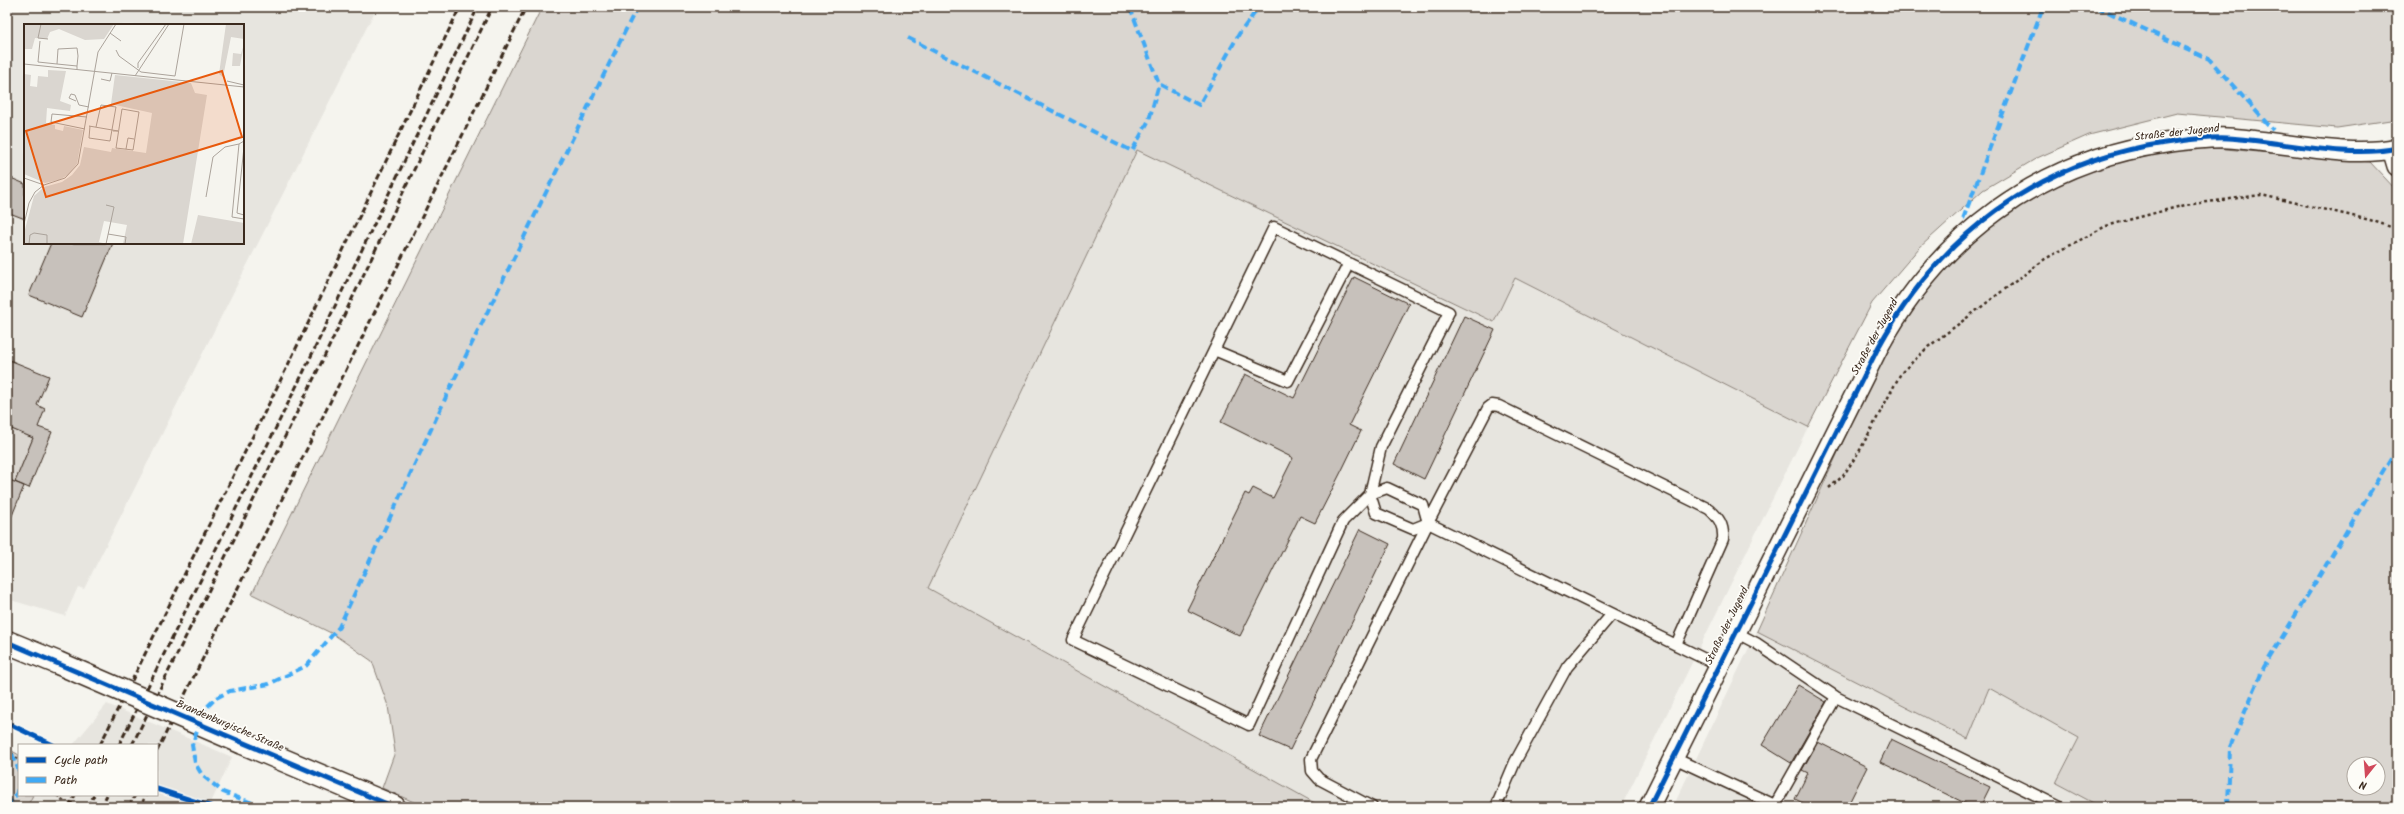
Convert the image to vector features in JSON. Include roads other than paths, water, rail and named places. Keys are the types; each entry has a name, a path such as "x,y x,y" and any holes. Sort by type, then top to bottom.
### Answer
{"street":[{"name":"Straße der Jugend","path":"1649,807 1735,632 1893,321 1913,291 1940,259 1959,240 1995,211 2022,192 2061,172 2106,156 2150,145 2227,138 2395,154"},
{"name":"Brandenburgische Straße","path":"7,642 394,807"}],"lane":[{"path":"1428,523 1413,530 1376,513 1370,494 1381,447 1449,312 1274,227 1073,640 1249,725 1343,521 1370,494 1387,488 1423,506 1428,523 1719,666"},
{"path":"1214,350 1288,381 1349,263"},
{"path":"1372,807 1319,779 1312,771 1311,759 1428,523 1488,408 1492,405 1499,406 1632,470 1709,509 1717,516 1724,530 1719,550 1676,646"},
{"path":"1496,807 1515,762 1568,667 1612,614"},
{"path":"1735,632 1756,643 1836,697 2060,807"},
{"path":"1674,758 1777,806 1836,697"}],"railway":[{"path":"100,744 288,365 460,7"},
{"path":"119,744 303,373 478,7"},
{"path":"132,744 314,378 492,7"},
{"path":"158,749 526,7"},
{"path":"69,807 74,796"},
{"path":"88,807 94,796"},
{"path":"101,807 106,796"},
{"path":"129,807 134,796"}]}
